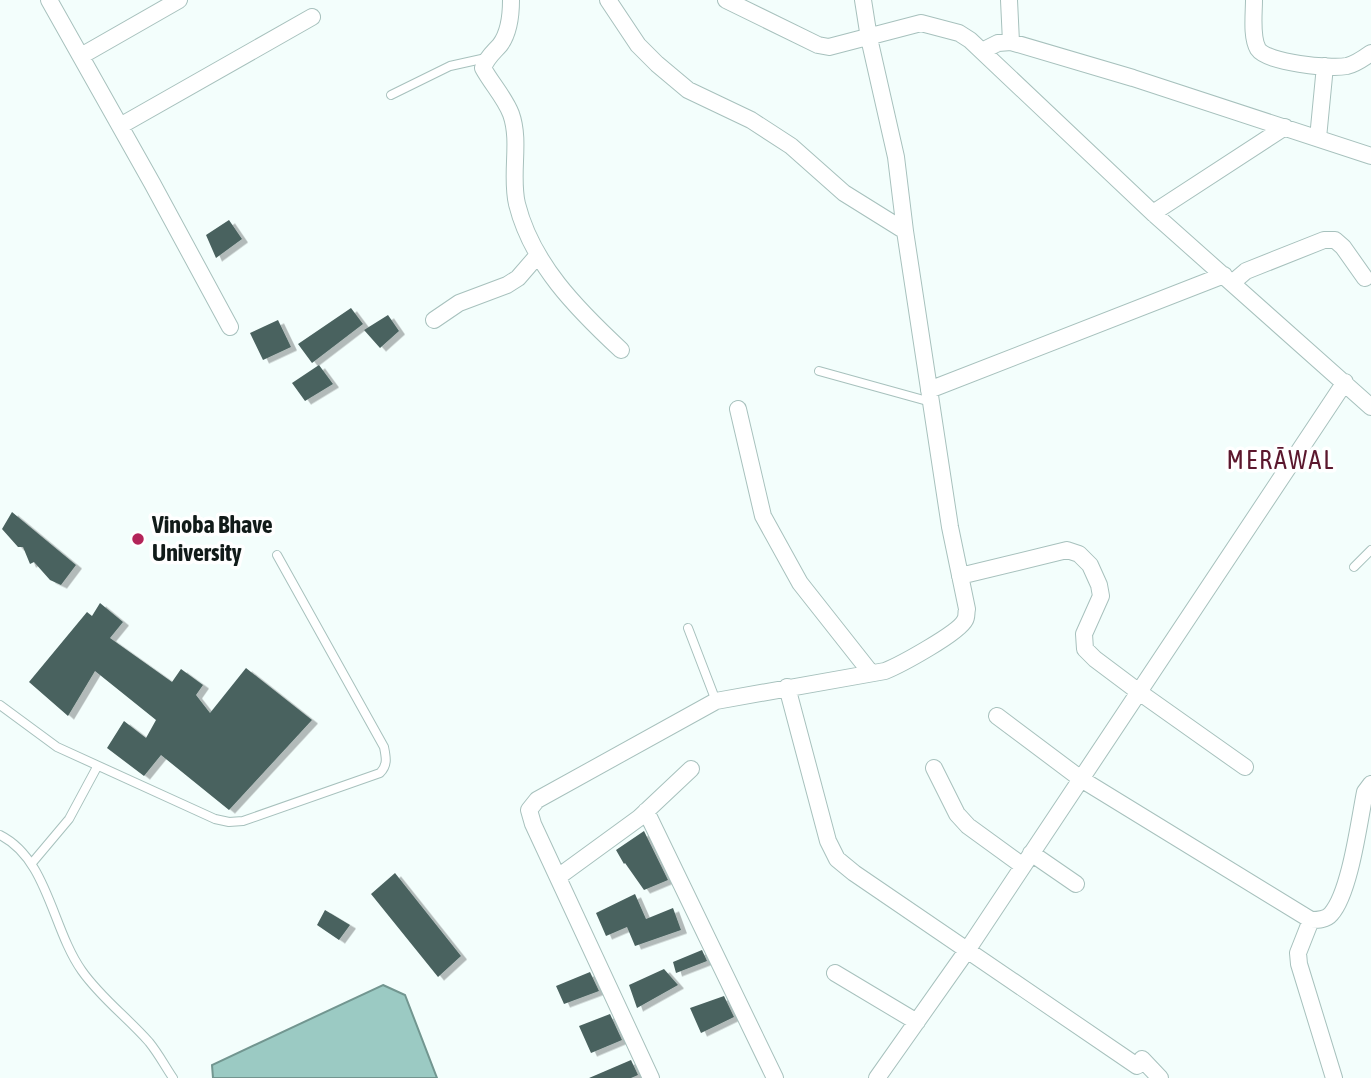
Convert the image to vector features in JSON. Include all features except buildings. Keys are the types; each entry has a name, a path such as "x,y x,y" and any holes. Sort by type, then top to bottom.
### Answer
{"street":[{"path":"50,0 230,327"},
{"path":"81,56 179,0"},
{"path":"511,0 510,17 502,42 487,58 484,68 511,112 517,201 527,237 537,256 584,315 621,350"},
{"path":"608,0 638,45 688,90 751,120 790,146 844,193 905,231"},
{"path":"726,0 818,45 830,47 921,23 960,33 1153,214 1371,407"},
{"path":"651,1078 529,810 537,800 716,701 871,673 901,665 956,630 965,621 967,609 950,527 896,157 863,0"},
{"path":"1009,0 1011,42"},
{"path":"1254,0 1255,46 1262,55 1277,60 1348,66 1371,53"},
{"path":"121,126 312,17"},
{"path":"982,51 998,43 1011,42 1371,156"},
{"path":"1318,138 1325,66"},
{"path":"1153,214 1286,127"},
{"path":"930,396 1324,240 1335,240 1343,247 1365,278"},
{"path":"434,320 459,303 507,285 518,278 537,256"},
{"path":"877,1078 968,949 1345,382"},
{"path":"737,409 763,516 800,583 871,673"},
{"path":"960,576 1067,550 1079,554 1090,565 1101,596 1084,634 1085,649 1139,692 1245,767"},
{"path":"787,687 828,841 837,859 1160,1078"},
{"path":"997,716 1081,779 1311,920 1323,920 1331,915 1344,890 1365,792 1371,784"},
{"path":"934,768 957,814 968,826 1076,884"},
{"path":"558,877 614,837 691,769"},
{"path":"646,811 775,1078"},
{"path":"1311,920 1298,953 1299,964 1334,1078"},
{"path":"835,973 917,1021"}],"lane":[{"path":"391,95 450,66 487,58"},
{"path":"819,371 930,396"},
{"path":"1354,567 1371,550"},
{"path":"0,705 57,747 215,819 229,822 243,821 380,773 385,768 387,758 384,747 277,555"},
{"path":"688,628 716,701"},
{"path":"32,863 69,819 97,767"},
{"path":"0,835 13,842 32,863 62,936 81,970 104,999 149,1043 173,1078"}],"water":[{"path":"383,985 405,995 437,1078 213,1078 212,1065"}],"place":[{"name":"Vinoba Bhave University","path":"138,539"}],"district":[{"name":"MERĀWAL","path":"1281,460"}]}
